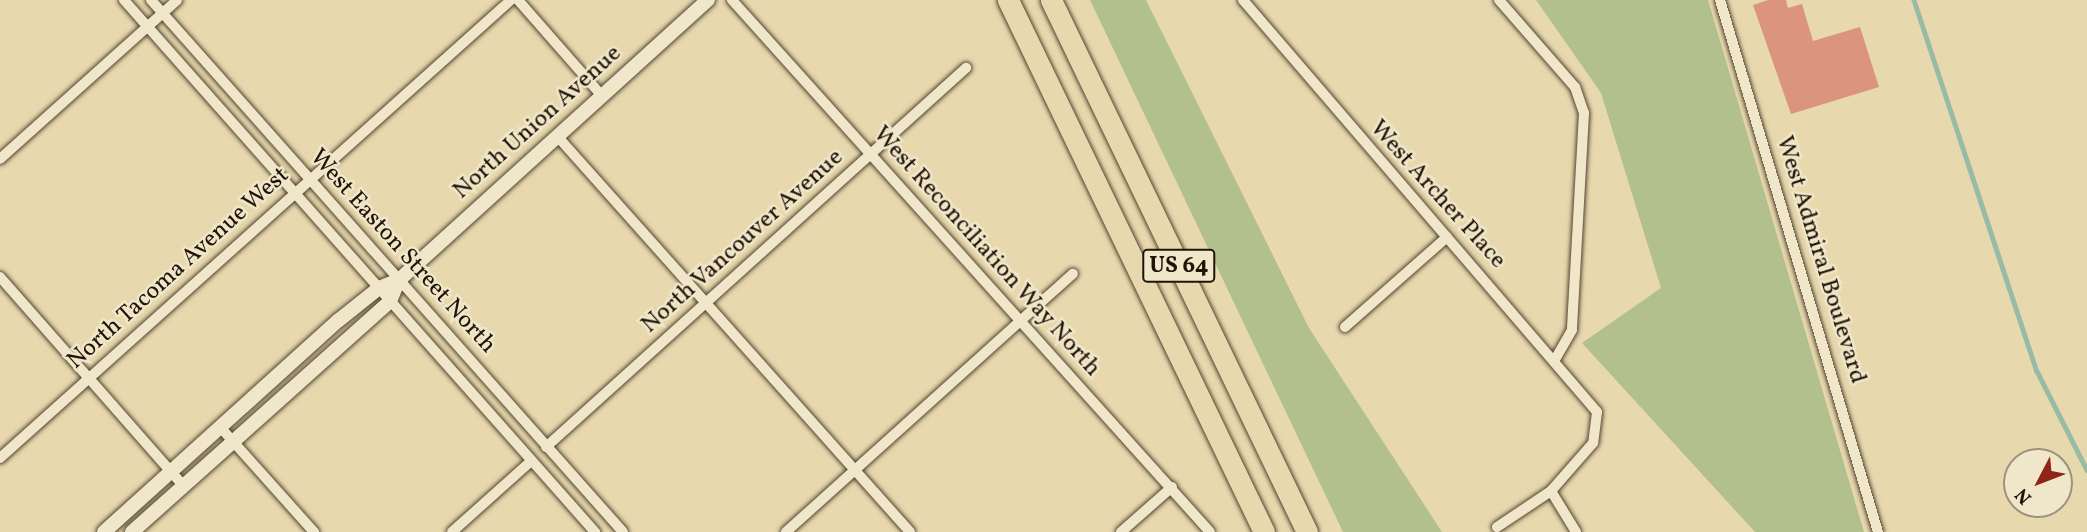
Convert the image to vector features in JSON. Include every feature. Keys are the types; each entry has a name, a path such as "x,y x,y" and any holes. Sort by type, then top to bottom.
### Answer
{"highway":[{"name":"US 64","path":"1009,0 1264,532"},
{"name":"US 64","path":"1051,0 1307,532"}],"street":[{"name":"West Easton Street North","path":"124,0 293,195 595,532"},
{"name":"West Easton Street North","path":"151,0 623,532"},
{"path":"0,159 177,0"},
{"name":"North Tacoma Avenue West","path":"0,458 511,0"},
{"path":"518,0 602,96"},
{"name":"North Union Avenue","path":"104,532 379,288 399,280 708,0"},
{"name":"West Reconciliation Way North","path":"732,0 1210,532"},
{"name":"West Archer Place","path":"1243,0 1555,360 1599,419 1596,439 1551,491"},
{"path":"1499,0 1580,95 1584,113 1572,330 1555,360"},
{"name":"West Admiral Boulevard","path":"1720,0 1878,532"},
{"name":"North Vancouver Avenue","path":"547,447 966,68"},
{"path":"558,137 910,532"},
{"path":"1345,327 1447,237"},
{"path":"786,532 1073,274"},
{"path":"0,277 183,485"},
{"name":"North Union Avenue","path":"132,532 390,301 399,280"},
{"path":"221,428 314,532"},
{"path":"519,447 534,433"},
{"path":"452,532 531,461"},
{"path":"546,477 561,463"},
{"path":"1121,532 1171,487"},
{"path":"1497,527 1551,491 1576,532"}],"green space":[{"path":"1090,0 1146,0 1309,328 1442,532 1343,532"},
{"path":"1536,0 1708,0 1864,532 1755,532 1582,343 1661,288 1601,93"}],"building":[{"path":"1768,0 1786,0 1788,8 1802,4 1813,41 1860,27 1879,87 1791,114 1753,5"}],"waterway":[{"path":"1914,0 2037,371 2087,470"}]}
